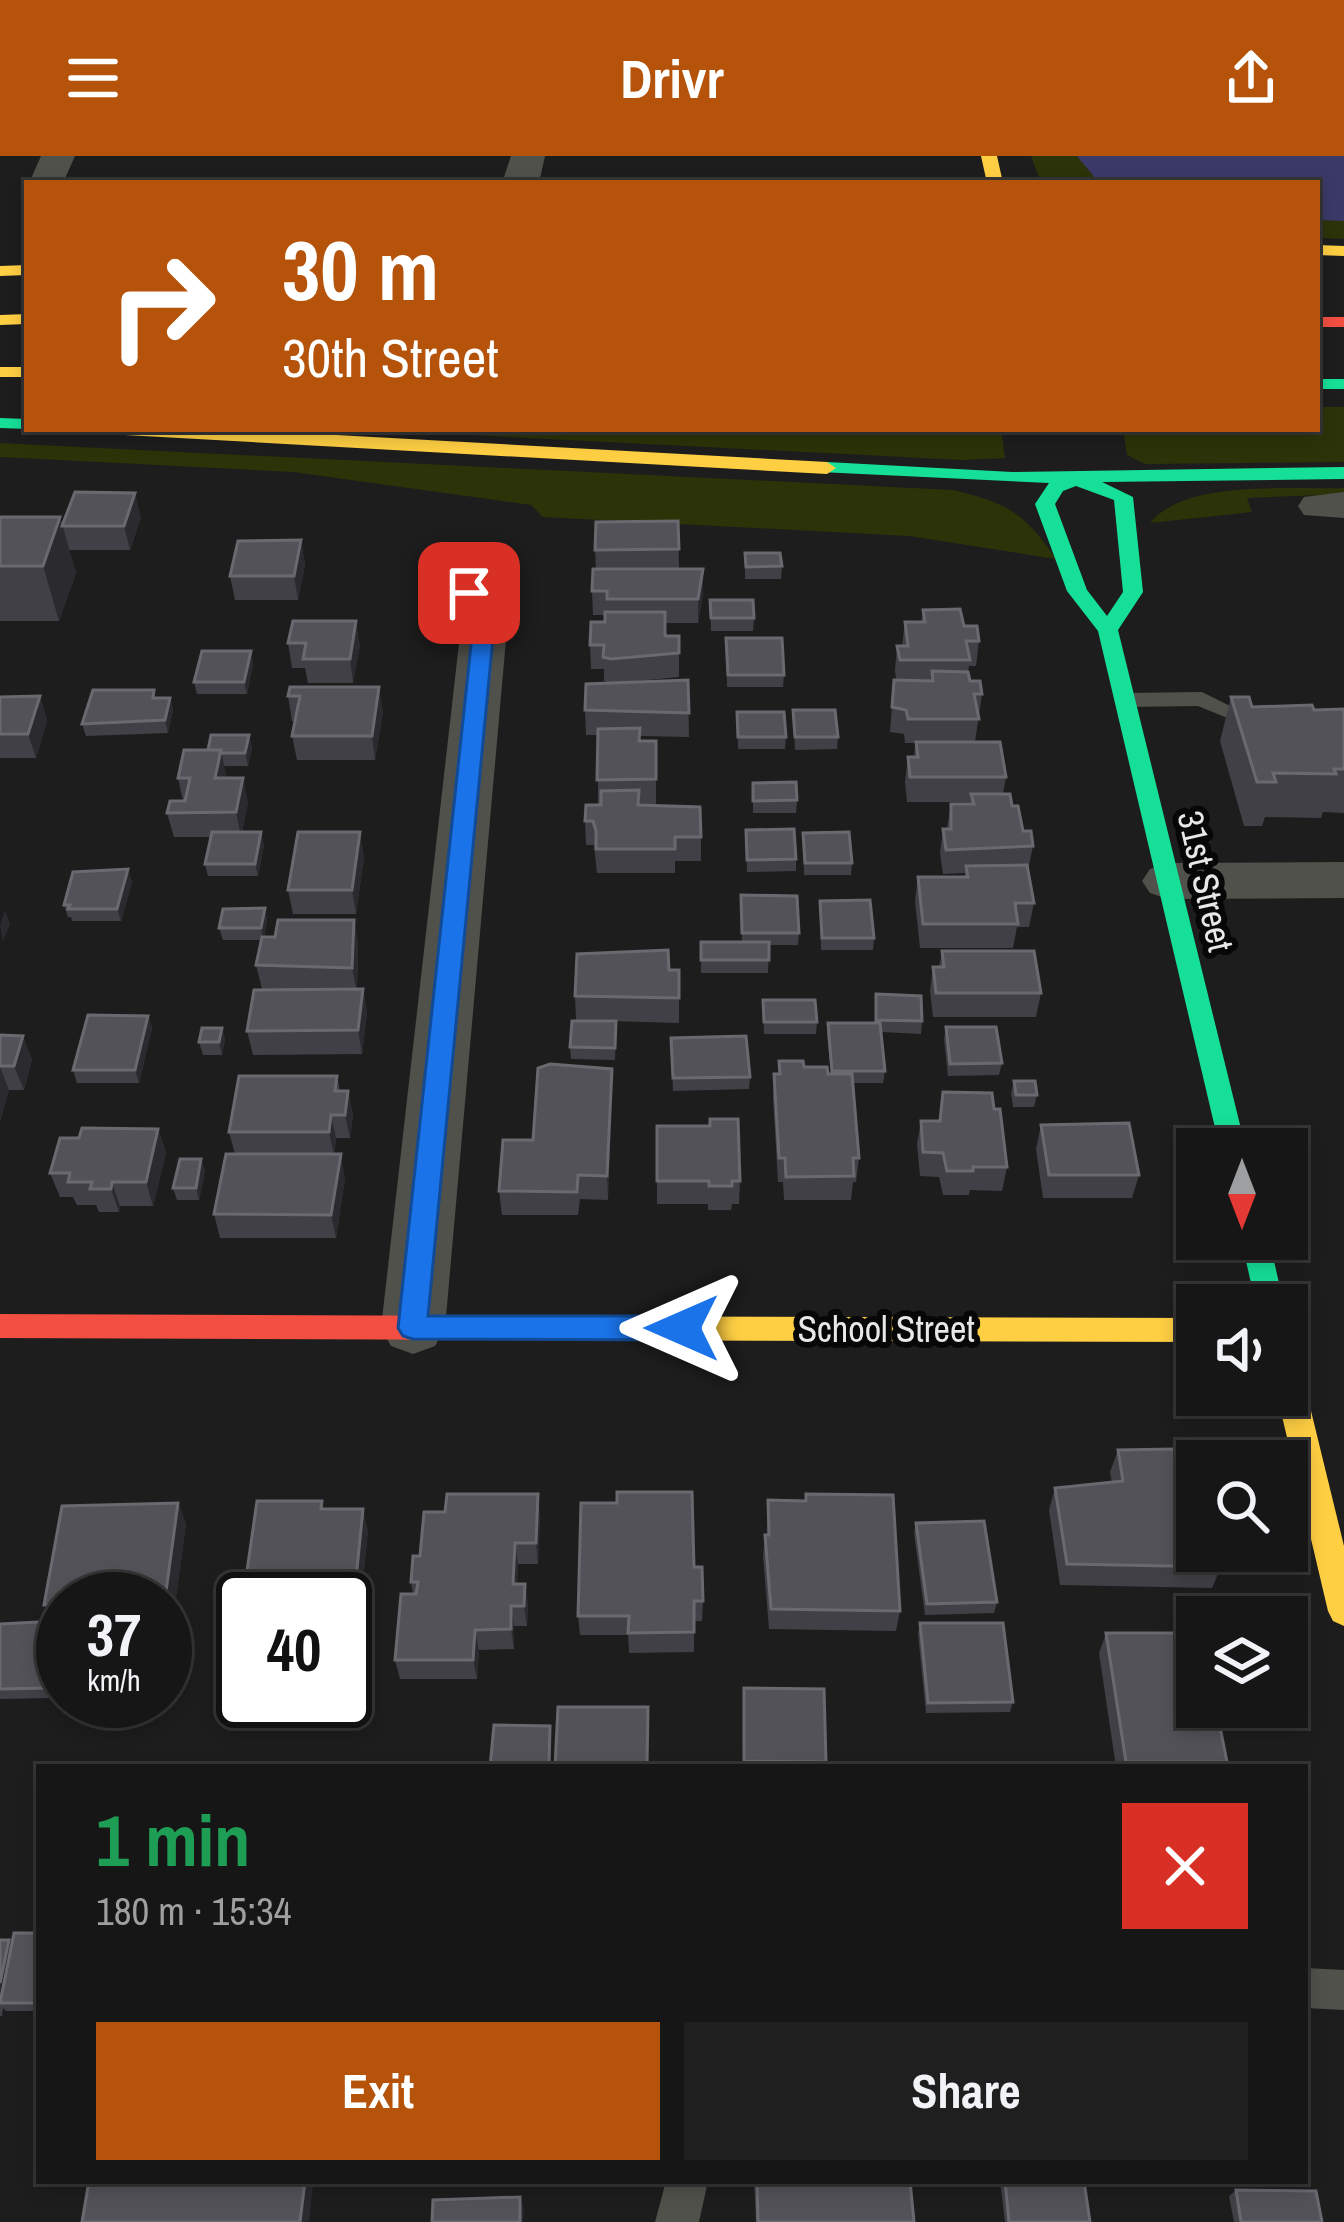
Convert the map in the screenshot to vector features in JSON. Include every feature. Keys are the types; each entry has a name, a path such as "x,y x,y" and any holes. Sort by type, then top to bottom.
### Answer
{"main road":[{"path":"198,432 1072,468 1336,494"},
{"path":"1072,468 1124,497 1133,592 1108,630"},
{"name":"31st Street","path":"1072,468 1045,504 1077,591 1108,630 1228,1128"},
{"name":"School Street","path":"0,1326 1176,1330"},
{"path":"1302,1416 1330,1494 1344,1611"}],"street":[{"path":"413,1328 485,617 469,593 446,573"},
{"path":"1168,881 1344,880"}],"lane":[{"path":"1126,700 1202,699 1230,712"},
{"path":"1308,1988 1344,1990"},
{"path":"677,2222 686,2184"}],"green space":[{"path":"1031,156 1344,156 1344,239 1320,238 1320,180 1040,180"},
{"path":"1320,407 1344,407 1344,462 1145,464 1127,455 1123,432 1320,432"},
{"path":"409,432 1001,432 1005,458 962,460"},
{"path":"0,443 952,490 1013,512 1056,559 909,536 543,517 531,505 293,472 0,457"},
{"path":"1344,488 1344,494 1247,498 1252,512 1150,523 1166,509 1213,493"}],"shaded area":[{"path":"1077,156 1344,156 1344,221 1320,220 1320,180 1097,180"}],"building":[{"path":"75,492 135,493 124,526 62,526"},
{"path":"0,517 60,517 43,566 0,566"},
{"path":"678,521 679,549 595,550 596,522"},
{"path":"301,540 294,576 230,576 238,541"},
{"path":"745,553 780,553 782,566 746,567"},
{"path":"593,569 703,569 698,599 607,599 607,591 592,591"},
{"path":"710,600 753,600 754,618 711,618"},
{"path":"960,609 964,626 977,626 979,641 966,641 970,660 900,660 897,646 908,646 905,622 925,622 923,610"},
{"path":"605,612 665,612 665,636 679,636 679,653 603,657 604,645 590,645 591,622 605,622"},
{"path":"293,621 356,621 350,659 303,659 306,643 288,643"},
{"path":"726,638 782,638 784,675 728,675"},
{"path":"202,651 251,651 244,682 194,682"},
{"path":"932,671 968,672 970,681 980,681 982,694 974,694 979,719 908,719 906,710 892,707 894,680 933,681"},
{"path":"688,680 689,713 585,710 586,684"},
{"path":"290,687 379,687 372,736 292,736 300,696 288,696"},
{"path":"93,690 154,690 153,698 170,698 165,720 82,724"},
{"path":"40,696 28,734 0,734 0,697"},
{"path":"1231,697 1249,697 1252,707 1344,709 1344,769 1334,769 1336,774 1273,773 1276,782 1257,782"},
{"path":"793,710 835,710 838,737 795,737"},
{"path":"737,712 784,712 786,737 738,737"},
{"path":"640,728 639,741 656,741 656,779 597,780 598,729"},
{"path":"211,735 249,735 245,753 208,750"},
{"path":"916,742 1000,742 1006,777 910,777 908,757 918,757"},
{"path":"184,750 221,750 215,778 243,778 236,812 167,813 170,801 185,801 190,778 178,778"},
{"path":"796,782 797,800 753,801 753,783"},
{"path":"639,790 638,805 700,807 701,837 675,837 675,849 596,849 593,821 585,821 586,805 601,805 601,791"},
{"path":"971,794 1010,794 1023,831 1031,831 1033,846 946,850 943,829 951,829 951,804 974,804"},
{"path":"794,829 796,859 747,860 746,830"},
{"path":"212,832 261,832 255,864 205,864"},
{"path":"298,832 360,832 352,890 288,890"},
{"path":"849,832 852,863 805,863 803,833"},
{"path":"1027,865 1034,903 1015,903 1018,924 923,924 918,877 968,877 966,866"},
{"path":"128,869 117,909 68,909 70,905 64,905 73,872"},
{"path":"741,895 797,896 799,933 742,933"},
{"path":"870,900 874,938 822,938 820,901"},
{"path":"265,908 261,928 219,928 223,909"},
{"path":"278,920 354,920 352,968 256,965 262,937 275,937"},
{"path":"701,942 769,942 769,960 701,960"},
{"path":"668,950 669,970 679,970 679,998 575,996 577,954"},
{"path":"942,951 1034,951 1041,993 936,993 933,967 944,967"},
{"path":"363,989 358,1030 247,1031 254,990"},
{"path":"876,994 921,996 922,1021 876,1020"},
{"path":"763,1000 815,1000 817,1022 764,1022"},
{"path":"88,1015 148,1016 135,1070 73,1070"},
{"path":"572,1021 616,1021 615,1048 570,1047"},
{"path":"828,1023 880,1023 885,1071 832,1071"},
{"path":"946,1027 996,1027 1002,1063 950,1064"},
{"path":"202,1028 222,1028 219,1042 199,1042"},
{"path":"0,1035 23,1036 14,1066 0,1066"},
{"path":"746,1036 750,1077 673,1078 671,1038"},
{"path":"779,1061 827,1067 828,1074 852,1074 859,1158 853,1158 854,1176 786,1177 785,1158 779,1158 774,1074 780,1074"},
{"path":"550,1064 612,1069 607,1176 578,1175 577,1192 499,1191 503,1140 533,1140 538,1068"},
{"path":"239,1076 337,1076 335,1091 348,1091 345,1115 331,1115 329,1132 229,1132"},
{"path":"1014,1081 1035,1081 1037,1095 1016,1095"},
{"path":"943,1092 992,1093 994,1109 1000,1109 1007,1167 947,1171 943,1153 923,1152 921,1121 940,1121"},
{"path":"710,1119 738,1119 740,1181 732,1181 732,1186 709,1186 709,1181 657,1181 657,1126 710,1126"},
{"path":"1129,1123 1139,1175 1049,1175 1041,1125"},
{"path":"82,1128 158,1129 146,1182 112,1182 111,1189 90,1189 92,1182 68,1182 70,1173 50,1173 60,1138 79,1138"},
{"path":"226,1154 341,1154 331,1215 214,1214"},
{"path":"180,1159 201,1159 196,1188 173,1188"},
{"path":"1174,1449 1176,1566 1067,1564 1055,1488 1123,1481 1118,1450"},
{"path":"617,1492 692,1492 694,1567 702,1567 703,1601 694,1601 694,1632 628,1633 629,1616 578,1616 581,1503 617,1503"},
{"path":"447,1494 538,1494 536,1543 515,1543 513,1584 525,1584 524,1606 511,1606 511,1629 475,1630 473,1660 395,1660 401,1594 416,1594 418,1582 411,1582 413,1556 420,1556 424,1512 445,1512"},
{"path":"806,1494 893,1495 900,1611 771,1609 765,1535 769,1535 768,1500 806,1501"},
{"path":"257,1501 322,1501 321,1509 363,1509 357,1572 247,1572"},
{"path":"178,1503 169,1572 50,1572 62,1506"},
{"path":"984,1521 997,1602 927,1604 916,1523"},
{"path":"36,1622 36,1688 0,1689 0,1624"},
{"path":"920,1623 1003,1623 1013,1702 928,1703"},
{"path":"1106,1633 1176,1633 1176,1728 1220,1728 1227,1762 1126,1762"},
{"path":"744,1688 824,1689 826,1762 744,1761"},
{"path":"558,1707 648,1707 647,1764 555,1764"},
{"path":"494,1725 550,1726 549,1764 490,1764"},
{"path":"14,1933 36,1933 36,2003 0,2003"},
{"path":"0,1940 9,1940 0,1983"},
{"path":"88,2184 305,2184 300,2222 82,2222"},
{"path":"757,2184 910,2184 914,2222 758,2222"},
{"path":"1005,2184 1084,2184 1090,2222 1009,2222"},
{"path":"1236,2190 1316,2191 1322,2222 1241,2222"},
{"path":"520,2197 520,2222 432,2222 433,2200"}],"traffic: fast":[{"path":"1320,384 1344,384"},
{"path":"0,423 24,424"},
{"path":"827,468 1012,478 1344,473"},
{"path":"1076,479 1123,497 1133,592 1108,630 1077,591 1045,504 1056,487 1076,479"},
{"path":"1108,630 1228,1128"},
{"path":"1260,1260 1265,1284"}],"traffic: slow":[{"path":"989,156 994,180"},
{"path":"1320,250 1344,251"},
{"path":"0,271 24,270"},
{"path":"0,320 24,319"},
{"path":"0,372 24,372"},
{"path":"179,432 827,468"},
{"path":"500,1328 1176,1330"},
{"path":"1297,1416 1344,1611"}],"traffic: jam":[{"path":"1320,322 1344,322"},
{"path":"0,1326 500,1328"}],"route":[{"path":"469,593 485,617 413,1328 682,1328"}]}
